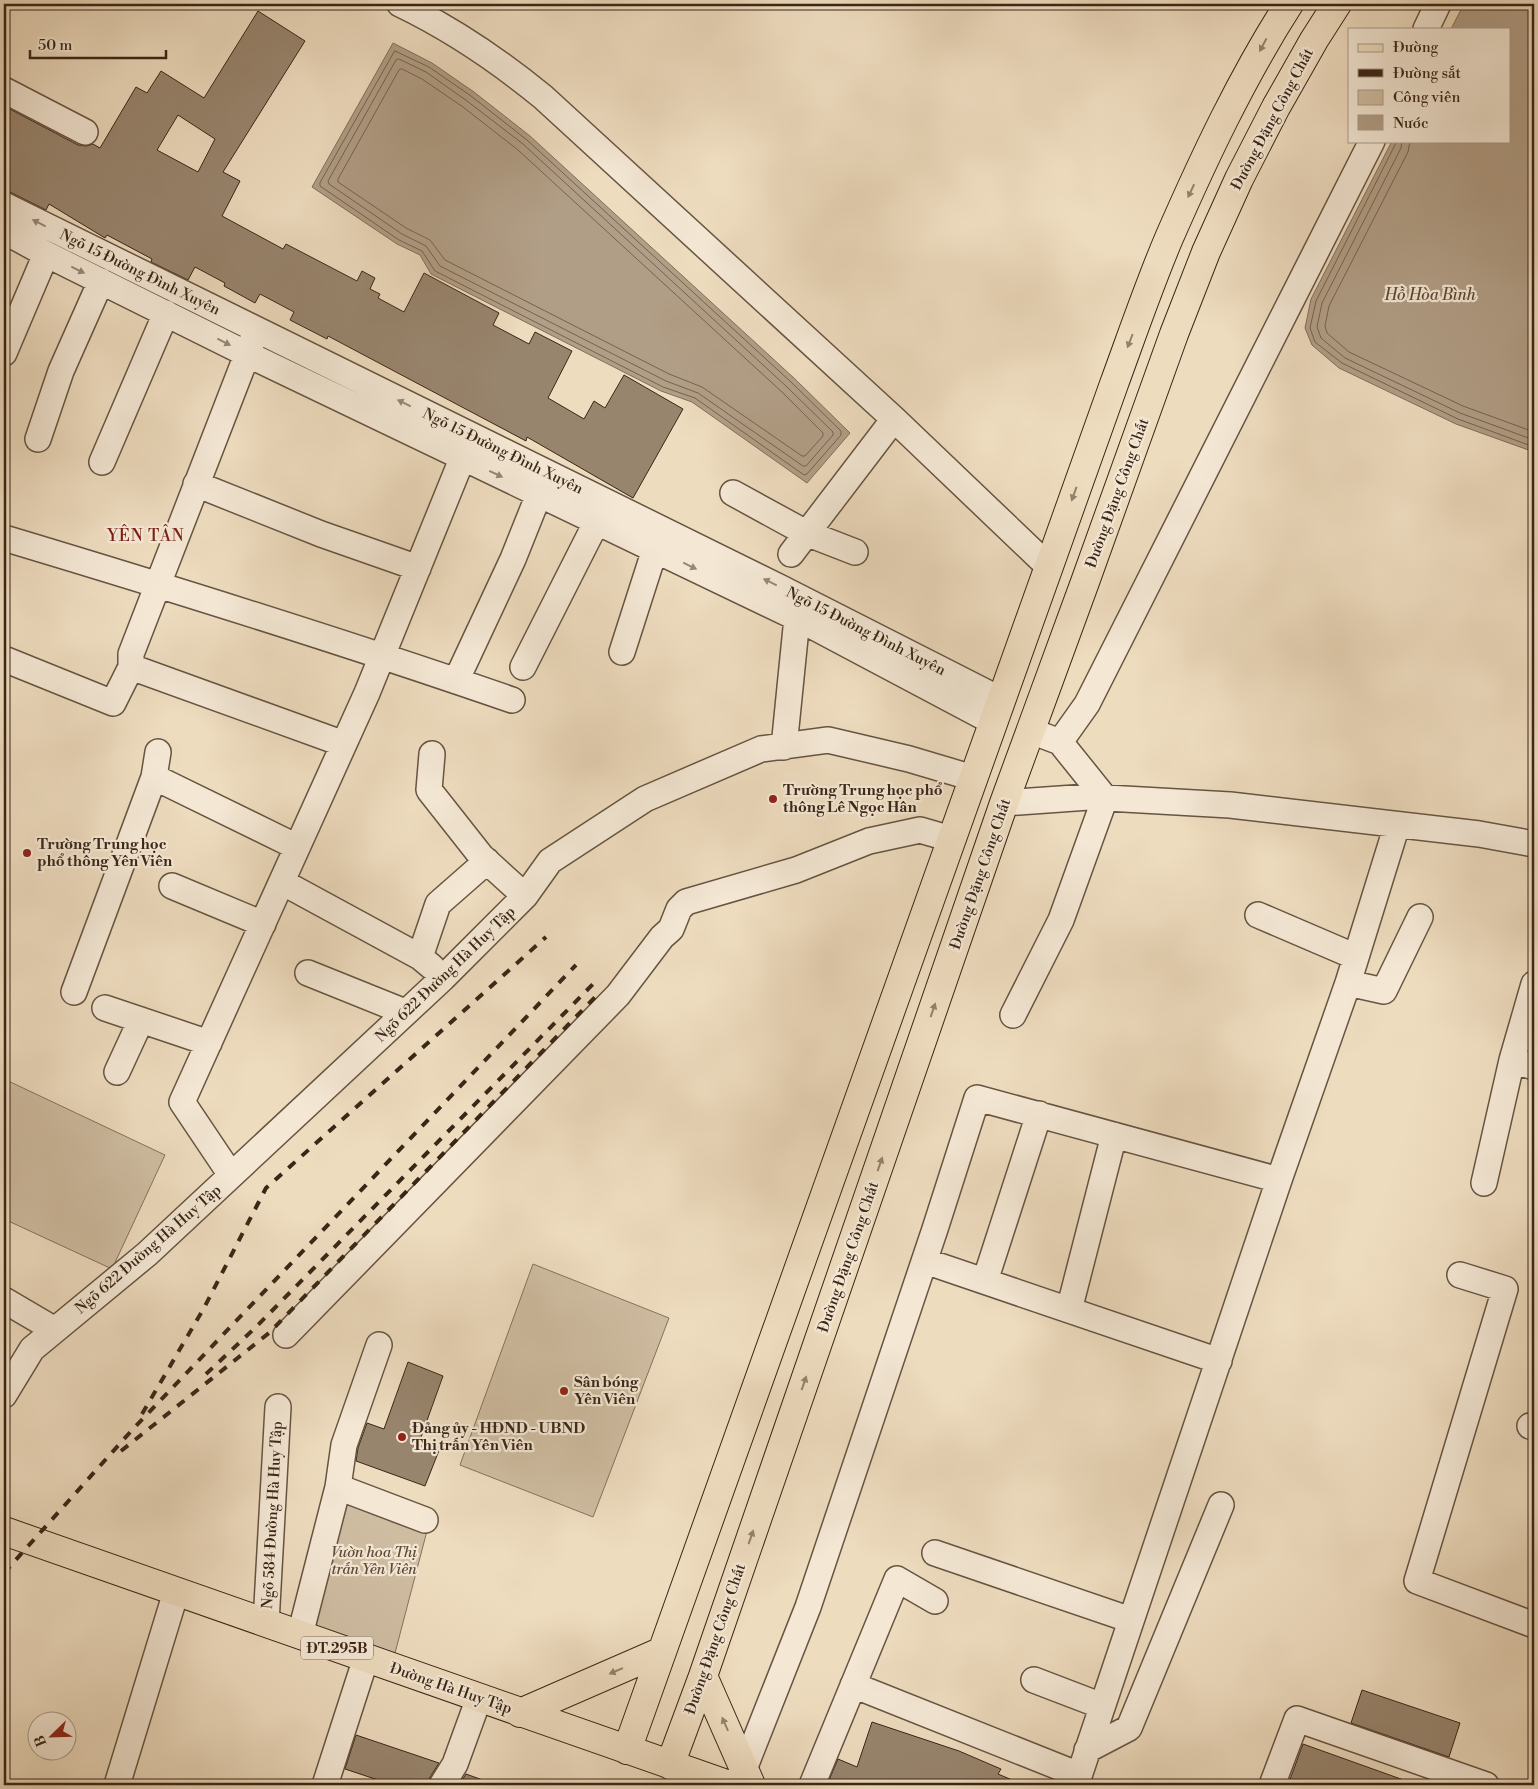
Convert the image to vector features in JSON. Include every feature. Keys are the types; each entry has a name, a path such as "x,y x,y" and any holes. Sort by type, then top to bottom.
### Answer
{"main road":[{"path":"626,1750 1114,384 1169,238 1222,123 1269,34 1289,4"},
{"name":"Đường Đặng Công Chất","path":"670,1764 703,1676 1004,803 1174,334 1206,252 1239,179 1276,107 1314,40 1338,4"},
{"path":"1049,567 1085,582"},
{"path":"947,850 981,872"},
{"name":"Đường Hà Huy Tập","path":"4,1531 626,1750 732,1781"},
{"path":"520,1713 660,1652"},
{"path":"703,1676 732,1781"}],"street":[{"path":"400,4 462,37 544,97 894,419 1049,567"},
{"path":"1426,28 1438,4"},
{"path":"4,90 85,132"},
{"path":"1060,742 1087,704 1371,142"},
{"name":"Ngõ 15 Đường Đình Xuyên","path":"4,205 257,330 615,522 655,549 797,618 997,711"},
{"name":"Ngõ 15 Đường Đình Xuyên","path":"4,232 462,459 539,494 779,586 997,711"},
{"path":"4,354 46,254"},
{"path":"38,438 61,371 101,281"},
{"path":"102,462 166,312"},
{"path":"4,659 113,704 130,667 131,654 257,330"},
{"path":"791,554 894,419"},
{"path":"231,1175 182,1102 344,744 462,459"},
{"path":"196,484 321,534 418,568"},
{"path":"733,493 806,533 855,552"},
{"path":"456,681 513,559 539,494"},
{"path":"523,666 615,522"},
{"path":"4,538 158,584 512,700"},
{"path":"622,652 655,549"},
{"path":"784,747 797,618"},
{"path":"130,667 344,744"},
{"path":"1031,732 1060,742 1105,798"},
{"name":"Ngõ 622 Đường Hà Huy Tập","path":"4,1395 32,1349 147,1254 442,978 525,896 550,861 645,799 761,749 828,740 909,759 973,778"},
{"path":"74,992 154,777 158,752"},
{"path":"432,754 429,790 480,856 525,896"},
{"path":"154,777 297,847"},
{"path":"1004,803 1089,796 1230,805 1479,834 1534,844"},
{"path":"1013,1015 1061,920 1105,798"},
{"path":"853,1685 1077,1780 1279,1180 1348,982 1397,825"},
{"path":"286,1335 618,995 662,937 672,929 679,909 686,902 796,870 869,841 920,830 947,850"},
{"path":"420,957 438,904 487,862"},
{"path":"282,882 420,957 442,978"},
{"path":"172,886 263,924"},
{"path":"1258,915 1356,957"},
{"path":"1348,982 1384,991 1420,917"},
{"path":"308,973 405,1012"},
{"path":"1484,1183 1523,1063 1534,984"},
{"path":"105,1008 209,1043"},
{"path":"117,1072 141,1020"},
{"path":"732,1781 808,1607 977,1098 1279,1180"},
{"path":"985,1282 1039,1114"},
{"path":"1069,1310 1114,1134"},
{"path":"924,1261 1219,1361"},
{"path":"1460,1275 1505,1289 1417,1581 1534,1626"},
{"path":"4,1300 55,1330"},
{"path":"300,1635 338,1487 344,1445 379,1345"},
{"name":"Ngõ 584 Đường Hà Huy Tập","path":"266,1623 278,1407"},
{"path":"338,1487 425,1520"},
{"path":"1087,1750 1128,1728 1221,1505"},
{"path":"935,1554 1131,1620"},
{"path":"812,1785 897,1579 935,1600"},
{"path":"117,1785 176,1592"},
{"path":"325,1785 366,1658"},
{"path":"1034,1680 1102,1706"},
{"path":"442,1785 455,1764 479,1698"},
{"path":"1272,1785 1297,1719 1486,1785"}],"green space":[{"path":"4,1079 165,1155 112,1269 4,1219"},
{"name":"Sân bóng Yên Viên","path":"533,1264 669,1318 593,1517 460,1465"},
{"name":"Vườn hoa Thị trấn Yên Viên","path":"343,1502 428,1527 395,1653 315,1626"}],"water":[{"name":"Hồ Hòa Bình","path":"1464,4 1534,4 1534,452 1456,424 1339,368 1312,345 1305,328 1311,299 1391,142 1510,142 1510,28 1452,28"},
{"path":"393,43 432,63 474,92 530,136 795,379 850,433 807,483 692,402 661,391 431,274 420,255 397,244 312,187"}],"building":[{"path":"258,11 305,41 223,172 240,181 222,216 283,249 286,244 357,281 362,271 375,278 370,289 380,294 378,298 404,312 424,273 499,313 493,325 529,344 535,332 572,351 548,398 584,419 594,401 605,408 624,375 683,409 633,498 527,437 526,441 328,336 327,339 290,320 294,312 260,294 255,303 224,286 225,283 195,267 188,280 151,262 152,259 107,235 105,238 49,204 46,210 10,192 4,191 4,106 78,145 86,146 93,144 100,148 136,87 147,93 161,71 204,98","holes":["178,115 215,139 198,172 157,150"]},
{"path":"408,1362 443,1376 420,1440 440,1448 425,1486 356,1461 358,1448 367,1423 384,1429"},
{"path":"1362,1690 1460,1723 1449,1757 1351,1723"},
{"path":"872,1722 959,1751 1001,1769 998,1774 1024,1785 827,1785 838,1759 857,1767"},
{"path":"356,1735 439,1763 430,1777 428,1785 393,1785 345,1769"},
{"path":"1303,1744 1412,1783 1412,1785 1288,1785"},
{"path":"466,1774 491,1783 491,1785 459,1785"}],"railway":[{"path":"142,1414 204,1308 266,1188 546,937"},
{"path":"4,1573 133,1429 576,965"},
{"path":"206,1374 256,1327 595,982"},
{"path":"121,1451 269,1333 600,992"}],"place":[{"name":"Trường Trung học phổ thông Lê Ngọc Hân","path":"773,799"},
{"name":"Trường Trung học phổ thông Yên Viên","path":"27,853"},
{"name":"Sân bóng Yên Viên","path":"564,1391"},
{"name":"Đảng ủy - HĐND - UBND Thị trấn Yên Viên","path":"402,1437"}],"district":[{"name":"YÊN TÂN","path":"146,535"}]}
